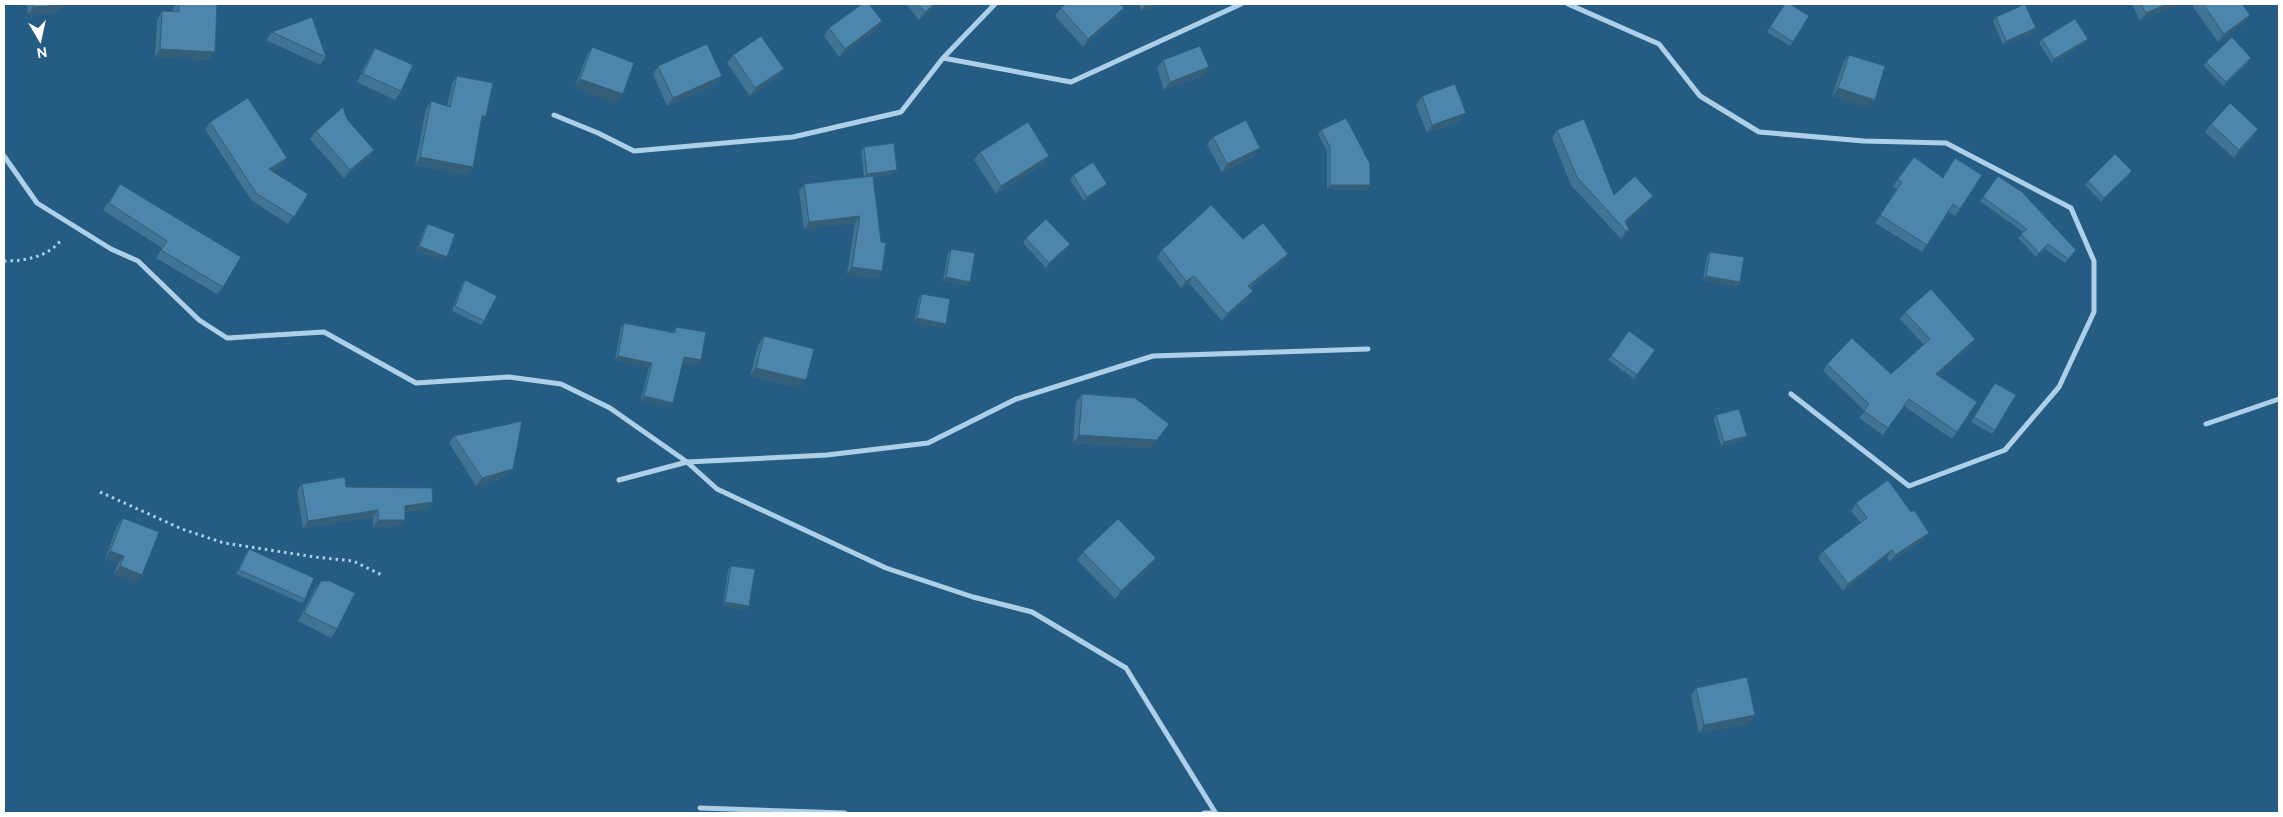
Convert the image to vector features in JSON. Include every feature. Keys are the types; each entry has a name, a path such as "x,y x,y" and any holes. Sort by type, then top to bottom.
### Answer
{"street":[{"path":"554,115 598,133 634,151 793,137 901,112 943,58 996,4"},
{"path":"943,58 1071,82 1241,4"},
{"path":"1568,4 1660,44 1700,96 1759,132 1864,141 1946,143 2071,208 2094,261 2094,312 2059,387 2005,450 1909,486 1791,394"},
{"path":"4,156 37,203 71,225 138,261 199,320 228,338 324,332 416,383 509,377 561,384 610,408 687,462 717,489 877,564 973,597 1032,612 1126,668 1216,813"},
{"path":"619,480 687,462 827,455 928,443 1016,399 1153,356 1368,349"},
{"path":"2206,424 2279,399"},
{"path":"700,808 845,813"},
{"path":"1204,813 1216,813"}],"path":[{"path":"4,261 22,261 54,250 71,225"},
{"path":"100,492 163,522 224,544 353,561 384,576"}],"building":[{"path":"32,4 64,4 64,5 33,7"},
{"path":"179,4 217,4 215,52 160,49 162,11 179,12"},
{"path":"862,4 869,4 882,21 845,49 829,28"},
{"path":"918,4 935,4 925,12"},
{"path":"1066,4 1120,4 1124,8 1088,39 1061,8"},
{"path":"1785,4 1790,4 1809,16 1793,42 1770,27"},
{"path":"2025,4 2036,28 2006,41 1996,17"},
{"path":"2141,4 2167,4 2146,13"},
{"path":"2203,4 2242,4 2250,15 2224,34"},
{"path":"312,17 326,57 272,32"},
{"path":"2075,19 2088,39 2054,59 2042,39"},
{"path":"761,36 784,69 755,88 733,55"},
{"path":"2232,37 2251,58 2226,82 2206,62"},
{"path":"707,44 722,76 673,98 658,66"},
{"path":"1200,46 1209,67 1170,82 1163,60"},
{"path":"592,47 634,63 623,94 580,79"},
{"path":"375,48 413,65 401,91 363,74"},
{"path":"1849,55 1885,66 1875,100 1838,88"},
{"path":"457,76 493,83 486,116 482,116 473,167 420,157 431,101 450,107"},
{"path":"1455,84 1466,113 1432,125 1422,96"},
{"path":"248,98 287,158 269,169 308,194 294,217 256,193 210,122"},
{"path":"2230,103 2258,129 2239,150 2211,124"},
{"path":"343,107 347,119 374,150 350,170 316,131"},
{"path":"1346,118 1370,164 1370,185 1330,185 1330,147 1321,130"},
{"path":"1584,119 1614,195 1635,176 1653,196 1625,221 1629,230 1626,231 1577,177 1557,130"},
{"path":"1246,120 1260,148 1227,164 1213,137"},
{"path":"1028,122 1049,156 1001,186 980,152"},
{"path":"894,143 897,170 867,174 864,147"},
{"path":"2115,154 2132,171 2104,198 2088,181"},
{"path":"1914,157 1943,178 1955,158 1982,175 1960,209 1953,204 1927,245 1880,215 1902,182 1898,179"},
{"path":"1093,162 1107,184 1087,197 1073,175"},
{"path":"873,176 881,242 886,243 882,271 852,267 860,216 809,222 804,184"},
{"path":"1998,176 2022,192 2076,250 2068,259 2048,244 2039,253 2021,234 2027,229 1983,197"},
{"path":"120,184 241,257 223,287 161,250 167,241 109,203"},
{"path":"1211,205 1243,239 1263,223 1288,254 1248,286 1253,291 1227,314 1194,276 1186,281 1162,250"},
{"path":"1046,219 1070,244 1049,263 1026,238"},
{"path":"428,224 455,234 447,257 419,246"},
{"path":"951,249 975,253 970,282 946,277"},
{"path":"1710,252 1744,257 1740,282 1706,276"},
{"path":"465,280 497,296 484,321 455,306"},
{"path":"1931,289 1975,339 1936,374 1977,402 1957,432 1909,399 1888,428 1864,411 1869,404 1827,364 1852,338 1891,374 1930,339 1905,312"},
{"path":"922,294 950,299 946,324 917,318"},
{"path":"624,323 675,333 676,327 706,332 701,360 684,357 673,403 644,396 652,363 618,356"},
{"path":"1629,331 1655,350 1637,375 1611,356"},
{"path":"764,336 814,349 806,380 756,368"},
{"path":"1995,383 2016,395 1995,430 1974,417"},
{"path":"1082,394 1135,398 1169,424 1157,440 1079,435"},
{"path":"1739,409 1747,436 1724,442 1716,415"},
{"path":"522,421 513,469 482,478 454,436"},
{"path":"345,477 346,487 432,488 433,502 405,506 405,520 378,520 378,510 308,521 302,484"},
{"path":"1888,480 1911,512 1914,510 1929,533 1895,555 1892,550 1848,584 1823,551 1867,518 1856,503"},
{"path":"123,518 159,532 142,575 120,566 124,556 110,551"},
{"path":"1118,519 1156,558 1121,591 1083,552"},
{"path":"249,549 314,578 305,599 239,570"},
{"path":"731,566 755,569 749,606 725,602"},
{"path":"321,581 330,581 355,593 337,629 304,613"},
{"path":"1747,677 1755,715 1704,725 1696,688"}]}
